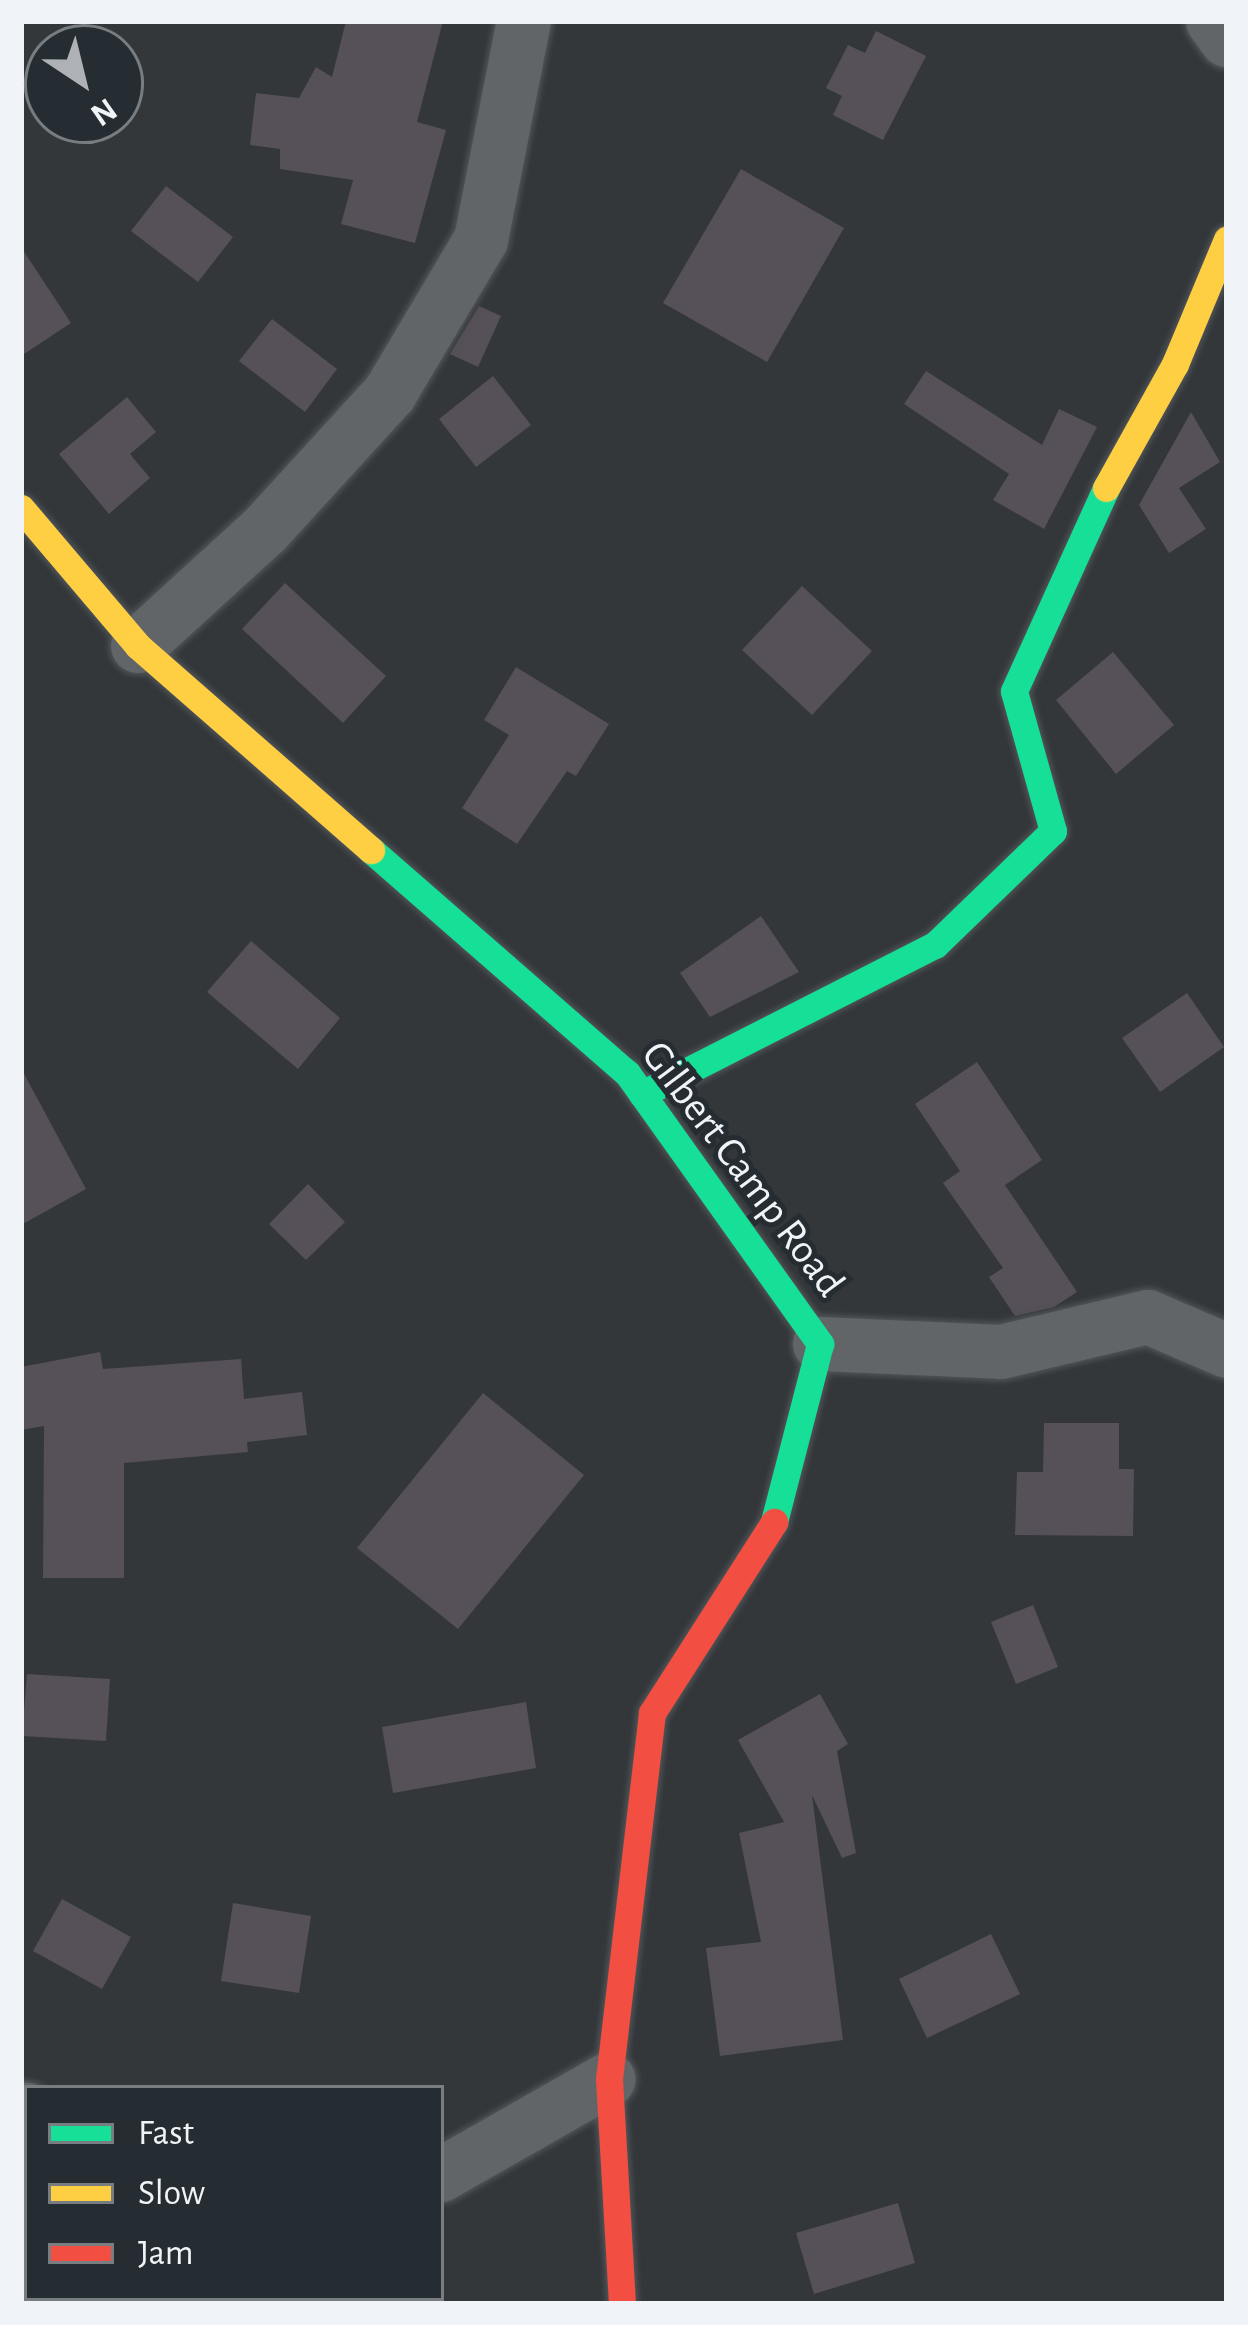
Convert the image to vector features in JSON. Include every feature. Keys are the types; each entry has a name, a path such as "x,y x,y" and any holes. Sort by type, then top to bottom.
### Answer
{"street":[{"path":"138,646 265,530 390,393 481,240 524,21"},
{"path":"1213,21 1227,40"},
{"path":"642,1094 935,945 1053,831 1014,691 1093,511 1175,364 1227,239"},
{"name":"Gilbert Camp Road","path":"21,508 138,646 627,1072 820,1343 774,1523 652,1713 609,2079 622,2304"},
{"path":"820,1343 1001,1352 1148,1318 1227,1351"},
{"path":"444,2173 609,2079"}],"building":[{"path":"346,21 443,21 417,122 446,130 415,243 341,224 353,180 280,169 280,149 250,145 256,93 299,98 316,67 332,77"},
{"path":"876,31 926,56 883,140 833,115 842,96 826,88 848,45 865,53"},
{"path":"741,169 844,228 767,362 663,303"},
{"path":"166,186 233,237 198,282 131,231"},
{"path":"21,247 71,323 21,356"},
{"path":"479,306 501,316 478,367 450,354"},
{"path":"272,319 337,369 305,412 239,361"},
{"path":"926,371 1042,445 1059,409 1097,427 1044,529 993,500 1009,474 904,404"},
{"path":"493,376 531,425 476,467 439,419"},
{"path":"127,397 156,432 130,454 150,478 109,514 59,454"},
{"path":"1191,412 1220,462 1179,488 1206,529 1169,553 1139,505"},
{"path":"285,583 386,676 343,723 242,629"},
{"path":"802,586 872,651 812,715 742,650"},
{"path":"1113,652 1174,725 1116,774 1056,700"},
{"path":"516,667 609,724 576,776 567,771 517,844 462,808 509,735 484,720"},
{"path":"761,916 799,972 710,1017 680,973"},
{"path":"251,941 340,1018 298,1069 207,992"},
{"path":"1187,993 1224,1047 1160,1092 1122,1038"},
{"path":"977,1062 1042,1160 1005,1185 1077,1292 1054,1307 1015,1316 989,1277 1003,1268 943,1183 960,1171 915,1104"},
{"path":"21,1068 86,1189 21,1225"},
{"path":"308,1184 345,1222 306,1260 269,1224"},
{"path":"100,1352 103,1369 241,1359 244,1399 302,1392 307,1435 247,1442 248,1452 124,1463 124,1578 43,1578 44,1426 21,1430 21,1367"},
{"path":"483,1393 584,1475 458,1629 357,1548"},
{"path":"1044,1423 1119,1423 1119,1469 1134,1469 1133,1536 1015,1535 1017,1472 1043,1472"},
{"path":"1033,1605 1058,1667 1016,1684 991,1622"},
{"path":"27,1674 110,1679 106,1741 22,1736"},
{"path":"820,1694 848,1744 837,1751 856,1853 842,1858 812,1795 843,2040 720,2056 706,1948 761,1942 739,1833 784,1822 738,1740"},
{"path":"526,1702 536,1768 393,1793 382,1727"},
{"path":"62,1899 131,1937 102,1989 33,1951"},
{"path":"233,1903 311,1916 299,1993 221,1981"},
{"path":"991,1934 1020,1994 927,2038 899,1979"},
{"path":"898,2203 915,2263 814,2294 796,2233"}],"traffic: fast":[{"path":"642,1094 935,945 1053,831 1014,691 1106,488"},
{"path":"371,850 627,1073 820,1344 774,1522"}],"traffic: slow":[{"path":"1106,488 1175,364 1227,239"},
{"path":"21,508 138,646 371,850"}],"traffic: jam":[{"path":"622,2304 609,2079 652,1713 774,1522"}]}
